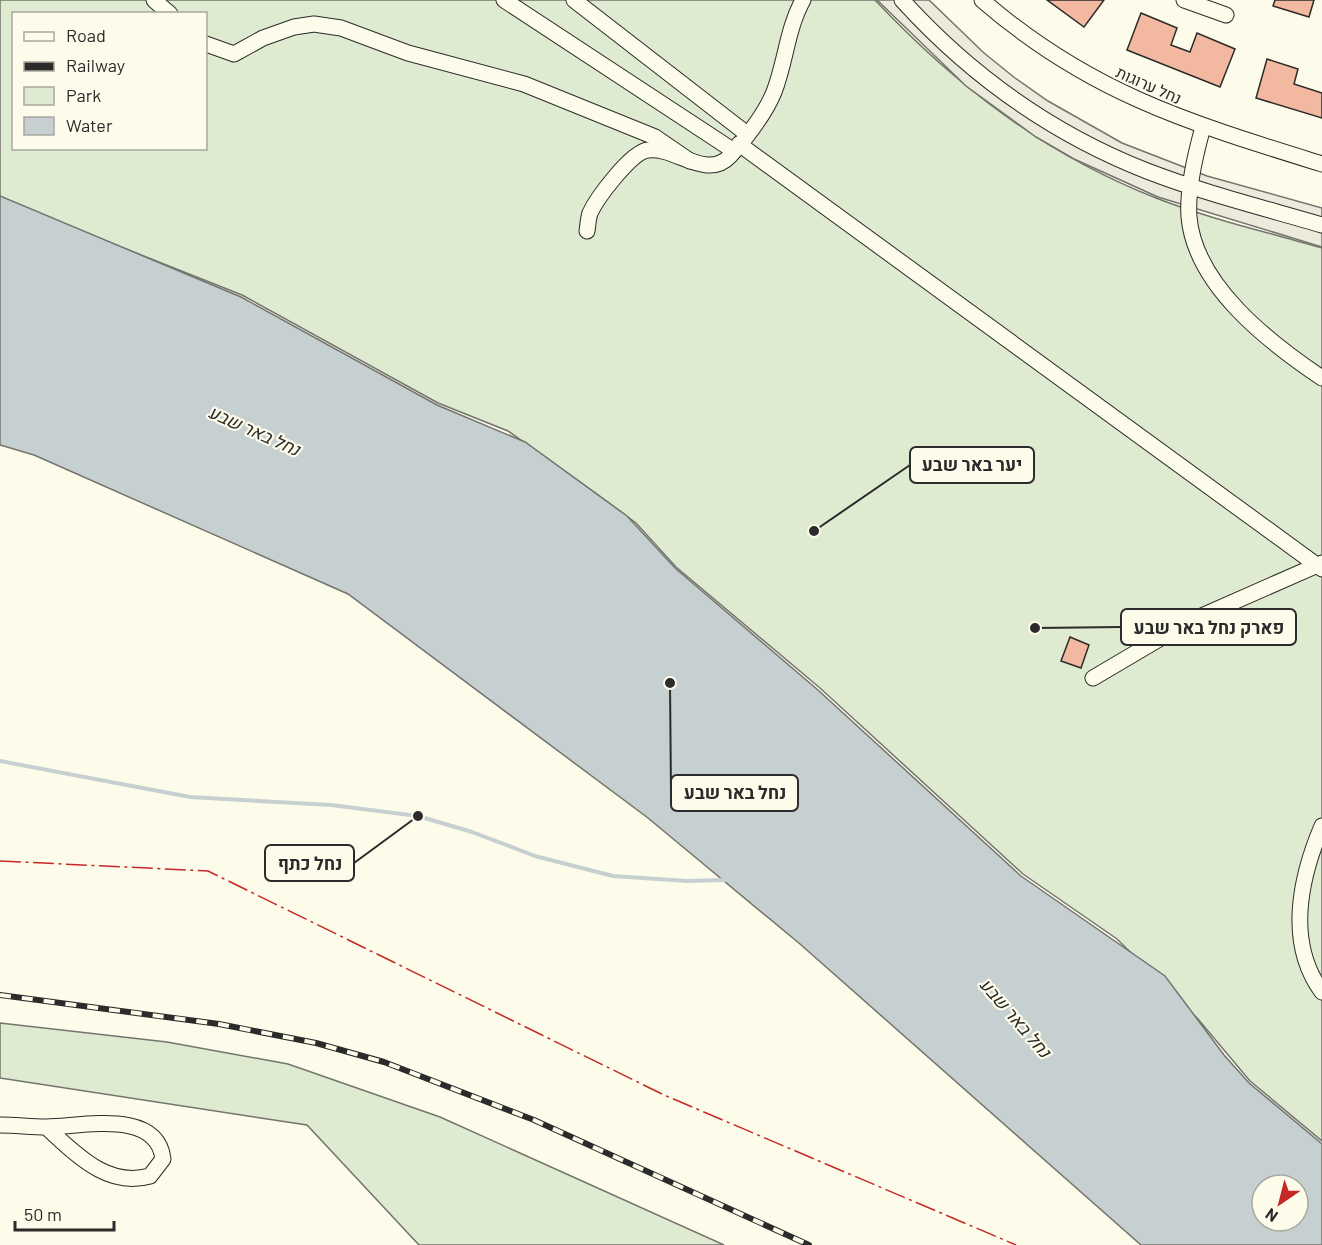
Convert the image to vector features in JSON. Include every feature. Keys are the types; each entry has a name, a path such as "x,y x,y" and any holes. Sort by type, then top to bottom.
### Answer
{"street":[{"path":"154,0 168,12"},
{"path":"504,0 740,143"},
{"path":"574,0 740,143 1320,566"},
{"path":"587,231 591,213 633,157 646,150 660,150 702,165 717,164 728,158 764,111 774,91 788,34 803,0"},
{"path":"902,0 950,49 980,75 1044,119 1111,156 1192,186 1322,225"},
{"name":"נחל ערוגות","path":"982,0 1022,32 1079,71 1121,94 1203,127 1322,164"},
{"path":"1184,0 1226,15"},
{"path":"207,44 234,54 263,38 294,27 314,24 341,28 408,53 524,84 655,137 690,160"},
{"path":"1203,127 1192,186 1189,217 1199,252 1219,287 1249,321 1286,354 1322,378"},
{"path":"1094,678 1188,622 1320,566"},
{"path":"1322,826 1304,883 1299,927 1304,956 1322,992"},
{"path":"0,1125 46,1127 111,1123 137,1127 162,1148 163,1159 150,1176 137,1180 121,1178 102,1172 81,1159 46,1127"}],"green space":[{"path":"0,0 875,0 938,61 971,89 1040,139 1077,161 1116,181 1176,206 1322,248 1322,1141 1250,1081 1198,1019 1117,939 1023,874 820,688 676,567 636,523 508,431 438,403 242,295 0,199"},
{"path":"0,1023 167,1042 288,1064 440,1117 724,1245 419,1245 307,1125 0,1078"}],"shaded area":[{"path":"877,0 929,0 984,53 1015,78 1048,101 1122,143 1207,176 1322,208 1322,247 1158,197 1074,159 1036,137 966,86"}],"water":[{"path":"0,196 241,297 437,405 525,442 627,516 675,568 818,690 1021,876 1165,976 1224,1055 1249,1083 1322,1144 1322,1245 1141,1245 800,944 648,818 348,594 34,455 0,445"}],"building":[{"path":"1047,0 1104,0 1084,27"},
{"path":"1275,0 1314,0 1309,17 1273,6"},
{"path":"1141,13 1177,28 1171,45 1190,52 1197,33 1235,49 1220,87 1127,50"},
{"path":"1267,59 1298,69 1294,84 1322,93 1322,118 1256,98"},
{"path":"1070,637 1089,645 1081,668 1061,661"}],"waterway":[{"path":"0,761 190,797 331,805 418,816 472,832 535,856 613,876 687,881 726,880"}],"railway":[{"path":"0,995 219,1024 316,1043 384,1062 534,1120 809,1245"}],"power":[{"path":"0,861 208,871 664,1095 1016,1245"}],"place":[{"name":"יער באר שבע","path":"814,531"},
{"name":"פארק נחל באר שבע","path":"1035,628"},
{"name":"נחל באר שבע","path":"670,683"},
{"name":"נחל כתף","path":"418,816"}]}
